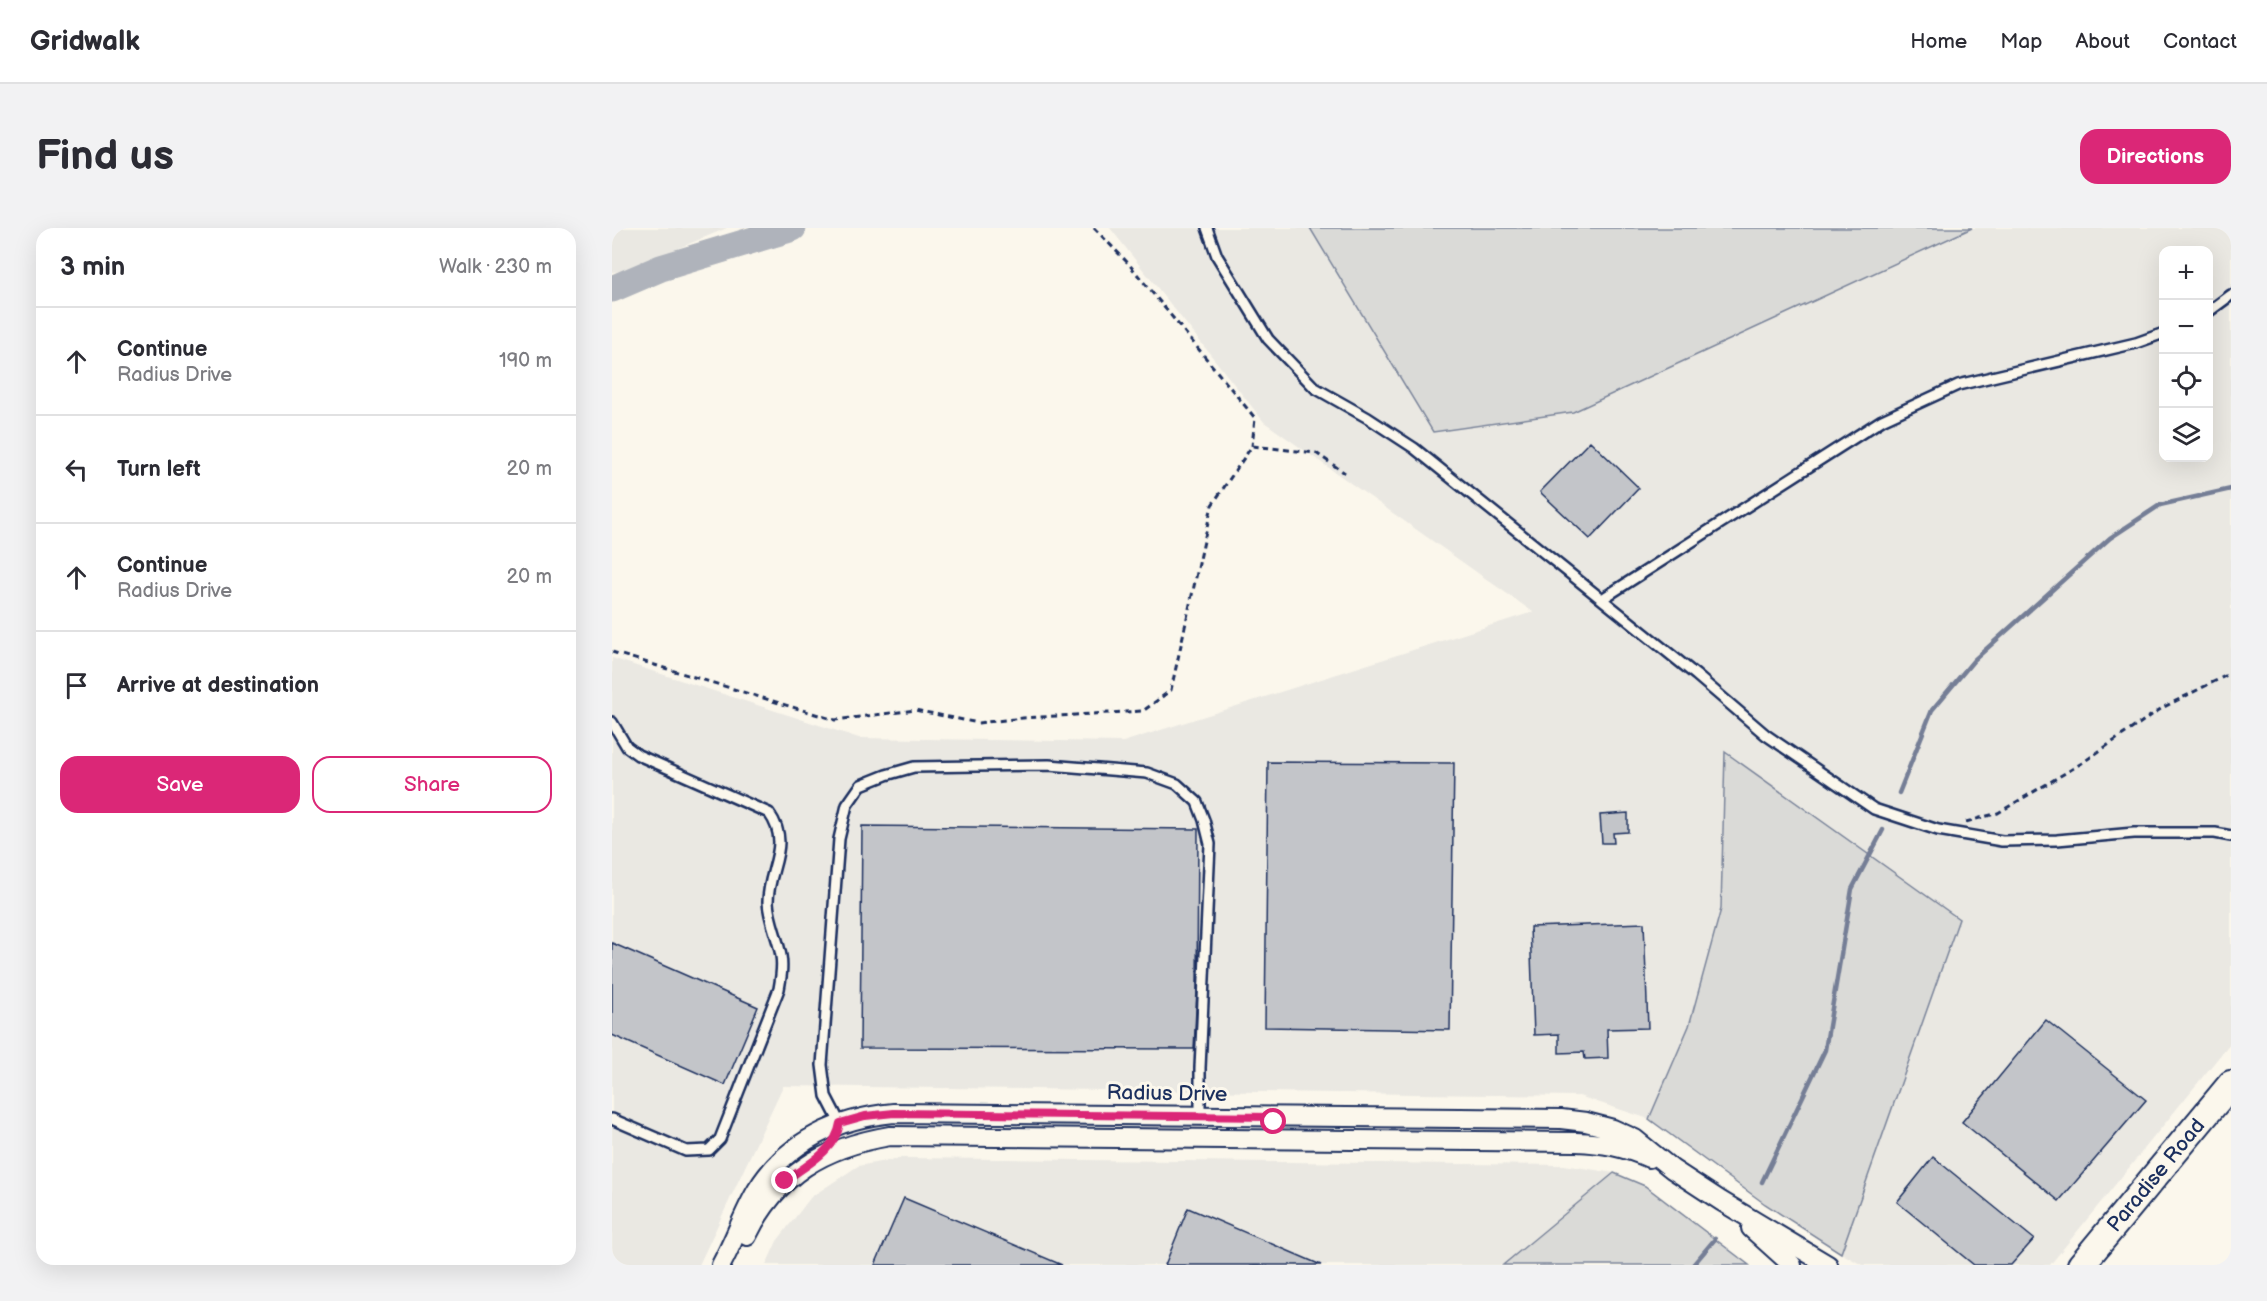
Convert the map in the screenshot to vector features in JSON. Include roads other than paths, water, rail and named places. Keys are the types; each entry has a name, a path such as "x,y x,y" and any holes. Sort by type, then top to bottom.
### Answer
{"street":[{"name":"Paradise Road","path":"2082,1265 2231,1084"},
{"name":"Paradise Road","path":"2103,1265 2162,1192 2231,1094"},
{"name":"Radius Drive","path":"721,1265 758,1189 774,1167 815,1135 840,1123 865,1116 894,1113 1561,1119 1586,1122 1613,1129 1635,1139 1672,1169 1721,1201 1828,1265"},
{"path":"1095,1114 1133,1122 1229,1126 1234,1131 1234,1138"},
{"path":"1273,1117 1278,1128 1286,1130 1366,1130 1415,1139"},
{"path":"840,1123 846,1129 855,1130 924,1126 955,1128 987,1136"},
{"path":"816,1160 839,1134 840,1123"},
{"name":"Radius Drive","path":"734,1265 753,1223 785,1181 832,1151 863,1140 890,1136 1415,1139 1603,1143 1629,1150 1672,1169"},
{"name":"Radius Drive","path":"1721,1201 1792,1265"}],"lane":[{"path":"1207,228 1217,256 1268,339 1315,388 1368,418 1414,448 1696,675 1766,735 1874,809 1938,830 2002,841 2057,840 2134,833 2215,833 2231,836"},
{"path":"2213,308 2231,295"},
{"path":"1602,599 1882,420 1958,385 2136,343 2159,334"},
{"path":"612,722 627,747 638,755 755,805 769,813 776,822 780,844 768,900 782,970 779,989 720,1138 709,1150 686,1151 612,1119"},
{"path":"840,1123 826,1096 822,1065 839,839 847,805 861,785 886,775 925,767 1049,765 1147,773 1177,784 1197,802 1210,844 1200,1116"}],"waterway":[{"path":"612,289 661,268 793,228"},
{"path":"1899,793 1932,710 1974,660 2110,538 2160,505 2231,489"},
{"path":"1762,1182 1825,1050 1852,889 1883,830"},
{"path":"1693,1265 1715,1239"}]}
